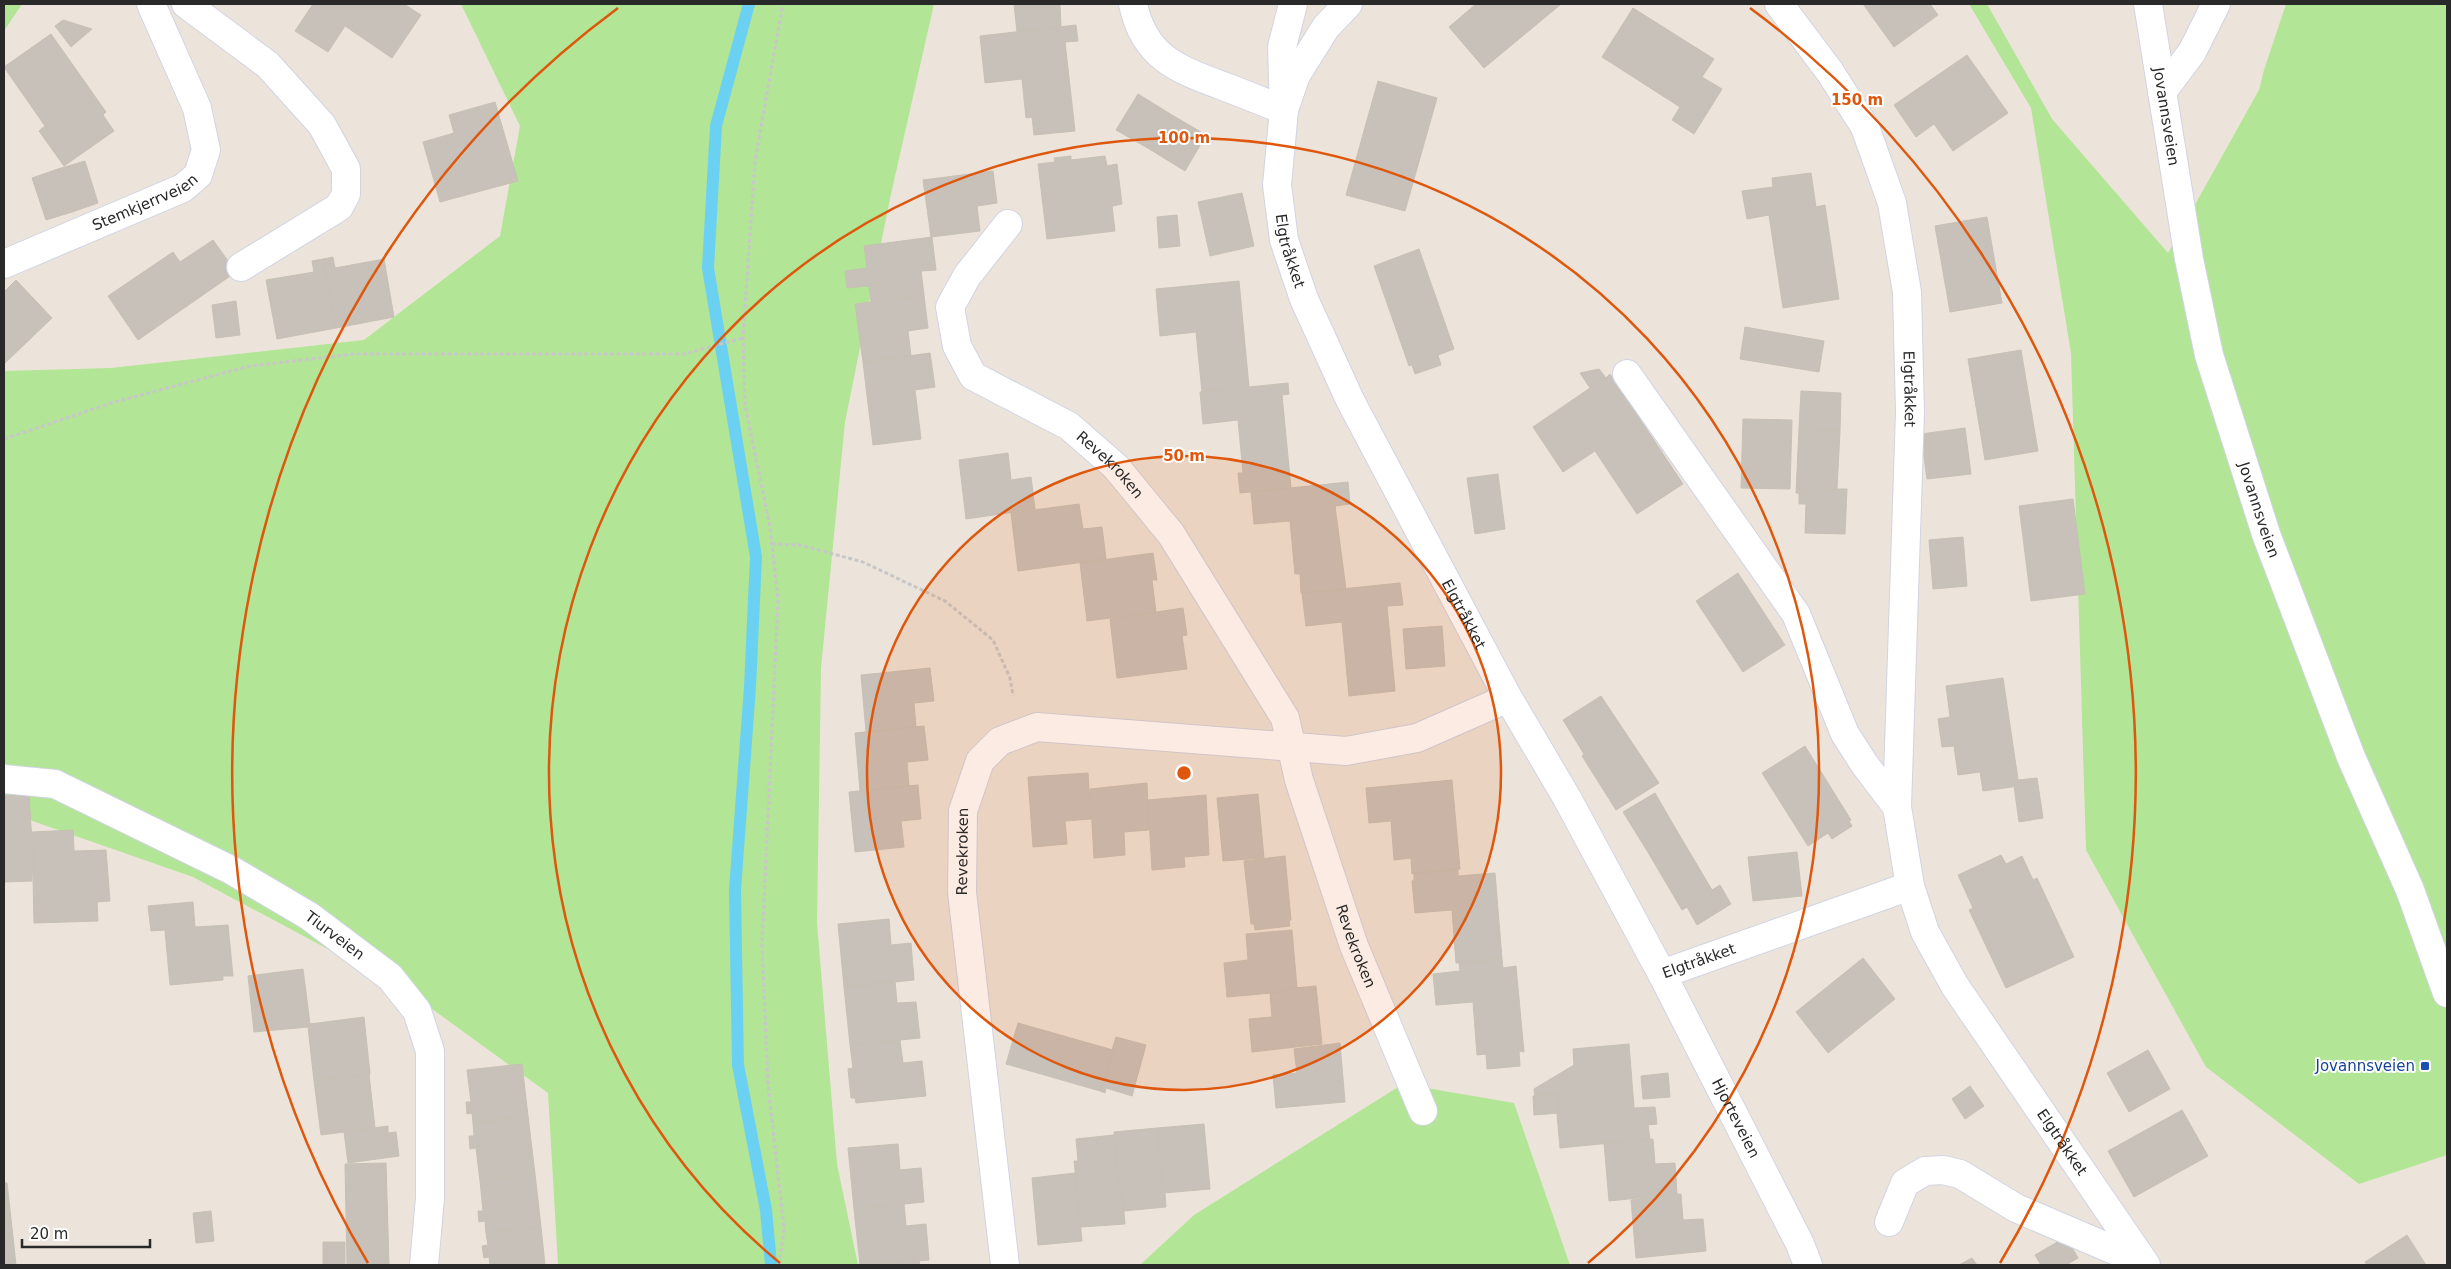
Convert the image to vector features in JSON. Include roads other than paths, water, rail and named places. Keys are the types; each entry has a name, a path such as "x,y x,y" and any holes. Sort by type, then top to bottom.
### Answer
{"street":[{"name":"Stemkjerrveien","path":"4,264 183,188 198,175 206,150 197,108 151,4"},
{"path":"186,4 268,66 322,125 346,169 346,194 338,207 241,267"},
{"path":"1133,4 1143,36 1157,54 1182,71 1284,110 1282,47 1293,4"},
{"name":"Elgtråkket","path":"1348,4 1326,27 1296,75 1284,110 1277,185 1284,240 1304,299 1350,400 1507,696 1568,798 1662,974 1910,886"},
{"name":"Elgtråkket","path":"1779,4 1830,72 1865,127 1892,203 1907,292 1910,412 1897,807 1910,886 1925,932 1956,986 2145,1264"},
{"name":"Jovannsveien","path":"2148,4 2189,260 2209,355 2257,505 2348,748 2410,890 2447,993"},
{"path":"2162,92 2192,52 2216,4"},
{"name":"Revekroken","path":"1008,224 967,276 950,307 957,346 973,376 1069,426 1116,467 1176,543 1285,718 1299,780 1354,946 1423,1111"},
{"name":"Elgtråkket","path":"1627,374 1796,614 1845,734 1865,765 1897,807"},
{"name":"Revekroken","path":"1005,1265 962,892 963,811 980,761 1000,741 1037,727 1346,751 1417,738 1499,702 1507,696"},
{"name":"Tiurveien","path":"4,778 55,784 230,870 309,916 390,977 417,1011 430,1051 430,1198 424,1265"},
{"name":"Hjorteveien","path":"1662,974 1800,1244 1808,1265"},
{"path":"1889,1222 1905,1183 1925,1171 1944,1170 1960,1174 2016,1208 2145,1264"}],"waterway":[{"path":"749,4 716,126 708,268 756,557 750,687 735,890 738,1065 766,1210 771,1265"}],"place":[{"name":"Jovannsveien","path":"2425,1066"}]}
